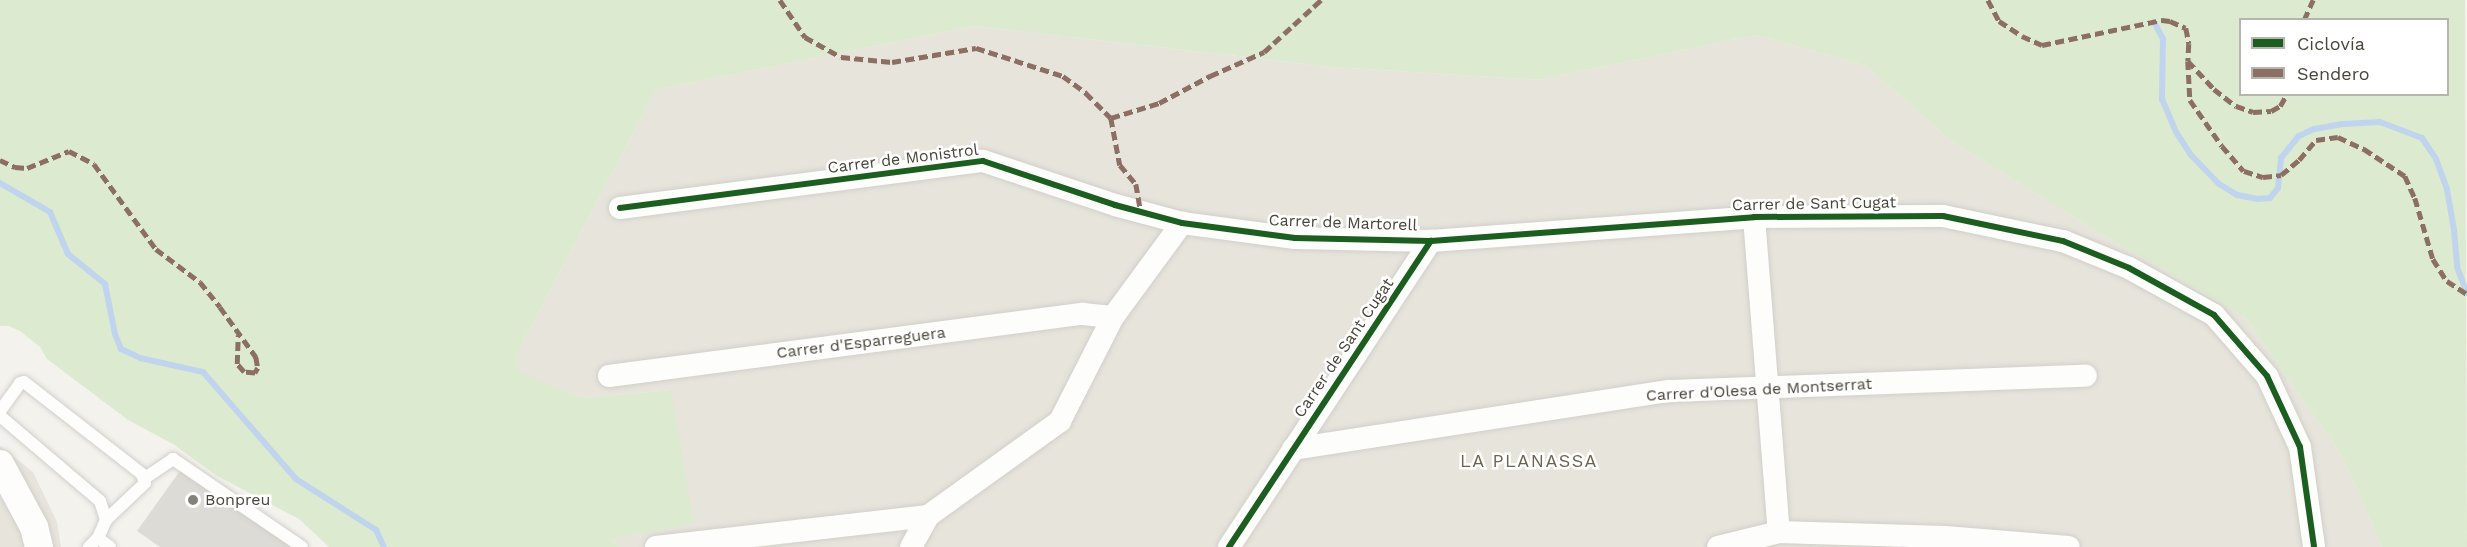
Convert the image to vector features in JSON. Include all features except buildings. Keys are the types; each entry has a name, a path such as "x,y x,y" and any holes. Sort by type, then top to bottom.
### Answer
{"street":[{"name":"Carrer de Monistrol","path":"620,208 983,161 1115,205 1182,224"},
{"name":"Carrer de Sant Cugat","path":"1229,547 1431,241 1754,217 1943,216 2062,241 2129,268 2214,315 2267,376 2300,447 2314,547"},
{"path":"1754,217 1779,532"},
{"name":"Carrer de Martorell","path":"1182,224 1295,238 1431,241"},
{"path":"911,547 928,516 1060,421 1113,317 1182,224"},
{"name":"Carrer d'Esparreguera","path":"609,376 1083,314 1113,317"},
{"name":"Carrer d'Olesa de Montserrat","path":"1293,449 1668,391 2086,376"},
{"path":"0,464 34,527 39,547"},
{"path":"656,547 928,516"},
{"path":"1718,547 1779,532 1945,537 2069,547"}],"lane":[{"path":"0,411 20,383 24,382 146,478"},
{"path":"0,416 100,501 106,520"},
{"path":"110,547 93,543 106,520 145,483 146,478 173,459 302,547"}],"shaded area":[{"path":"975,26 1332,67 1539,80 1756,35 1866,66 1951,141 2111,240 2244,316 2341,454 2382,547 620,547 609,539 671,390 583,398 519,373 519,350 656,90"},
{"path":"0,446 33,472 57,522 61,547 0,547"}],"green space":[{"path":"0,0 2465,0 2467,547 2382,547 2341,454 2244,316 2111,240 1951,141 1866,66 1756,35 1539,80 1332,67 975,26 656,90 519,350 519,372 583,398 671,390 694,524 609,539 620,547 329,547 299,519 217,476 173,444 128,420 47,359 40,347 20,331 9,326 0,326"}],"waterway":[{"path":"2154,22 2163,39 2162,99 2176,132 2191,155 2219,184 2237,195 2257,199 2270,198 2278,188 2281,158 2299,136 2314,129 2343,124 2380,122 2422,138 2436,159 2447,189 2457,267 2467,293"},
{"path":"0,183 50,212 68,254 105,284 115,334 121,349 140,358 203,372 296,479 376,530 384,547"}],"marked path":[{"path":"780,0 805,37 841,57 892,62 976,48 1063,76 1086,93 1111,118 1120,165 1136,184 1141,212"},
{"path":"1111,118 1159,103 1210,76 1264,52 1321,0"},
{"path":"1988,0 1999,21 2022,36 2042,45 2162,20 2170,21 2186,28 2189,44 2188,61 2214,89 2236,106 2253,112 2271,111 2280,106 2286,96"},
{"path":"2305,18 2313,0"},
{"path":"2188,61 2190,100 2222,146 2244,171 2263,177 2281,175 2299,160 2316,140 2338,137 2364,149 2405,176 2415,198 2433,259 2447,281 2467,294"},
{"path":"0,160 15,167 27,168 69,151 94,164 156,249 200,282 220,307 256,357 258,368 255,373 244,372 237,364 238,335"}],"cycle path":[{"path":"620,208 983,161 1115,205 1182,223 1295,238 1431,241"},
{"path":"1229,547 1431,241 1754,217 1943,216 2063,241 2129,268 2214,315 2267,376 2300,447 2314,547"}],"place":[{"name":"Bonpreu","path":"193,500"}],"district":[{"name":"LA PLANASSA","path":"1529,461"}]}
